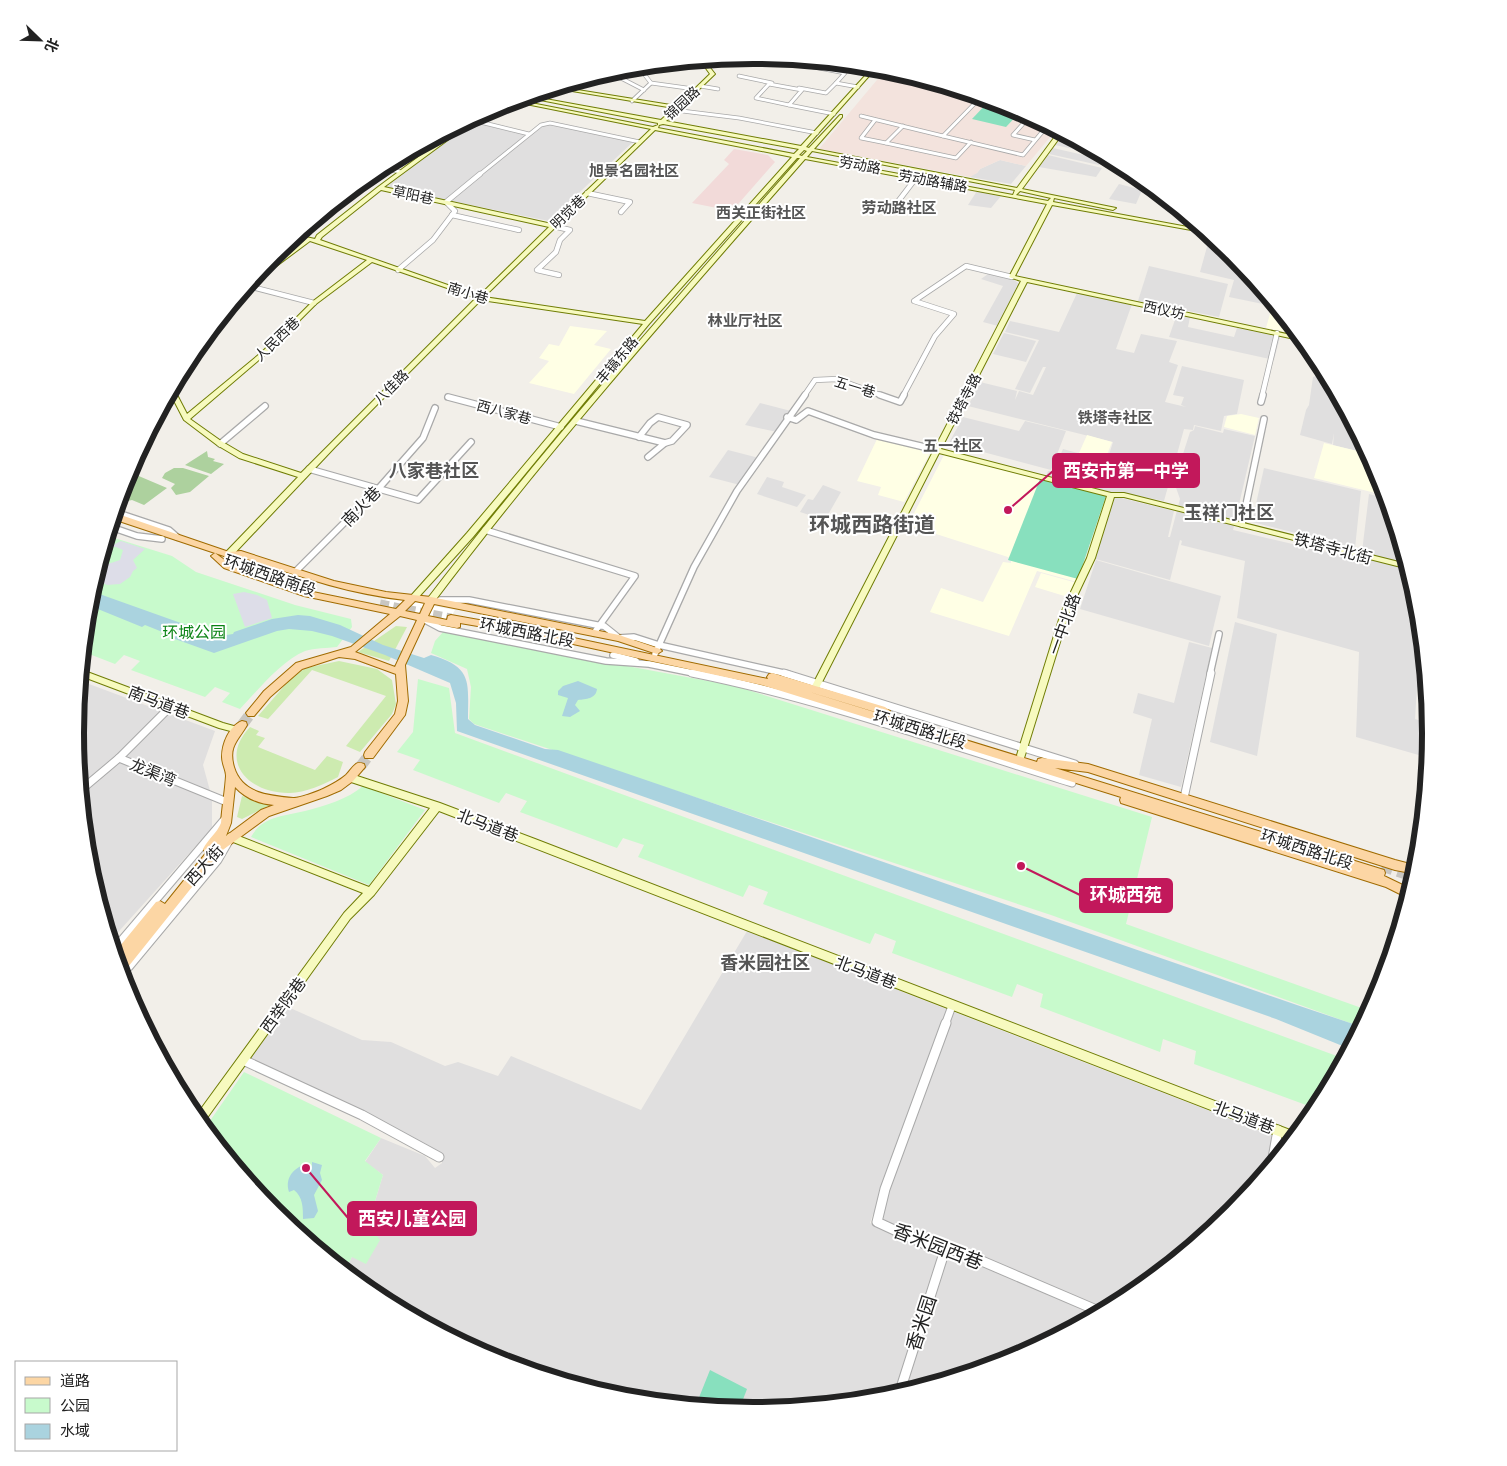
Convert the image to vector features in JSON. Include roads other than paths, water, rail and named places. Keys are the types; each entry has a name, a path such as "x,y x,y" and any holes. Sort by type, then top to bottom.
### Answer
{"main road":[{"name":"环城西路南段","path":"118,525 322,592 381,602 326,588 120,518"},
{"path":"228,555 241,554 333,584 372,592 600,628 655,654"},
{"path":"215,556 227,566 307,594 612,655 655,654"},
{"name":"丰镐东路","path":"251,713 268,694 299,666 354,649 398,613 413,598"},
{"name":"丰镐东路","path":"400,669 431,600"},
{"name":"环城西路北段","path":"452,616 756,672 816,685 1022,751 1045,765"},
{"path":"341,654 356,656 400,669 404,701 400,715 369,755"},
{"name":"环城西路北段","path":"655,654 762,681 1045,765 1381,870"},
{"name":"西大街","path":"122,952 222,833 227,815 231,776 228,748 240,727"},
{"path":"1045,765 1088,768 1409,867"},
{"path":"1045,765 1072,782 1389,883 1404,890"},
{"path":"231,776 248,793 266,800 298,801 328,792 351,778 360,768"},
{"name":"西大街","path":"125,962 216,849 252,821 271,810 315,796"},
{"path":"1402,866 1408,871"}],"street":[{"name":"锦园路","path":"658,125 713,74 706,65"},
{"path":"739,76 826,93 845,73 808,66"},
{"path":"644,73 652,83 687,88"},
{"name":"丰镐东路","path":"431,600 485,530 576,420 656,324 804,153 817,133 869,74"},
{"name":"丰镐东路","path":"413,598 470,536 647,323 875,75"},
{"path":"620,78 644,90"},
{"path":"632,101 652,83"},
{"path":"836,83 858,87"},
{"path":"789,105 802,90 769,84 756,98 764,100 789,105 834,114"},
{"path":"700,86 718,89"},
{"path":"569,90 739,118 817,133"},
{"name":"劳动路辅路","path":"537,99 804,153 916,178 1015,192 1192,227"},
{"path":"532,101 658,125"},
{"path":"943,136 976,102"},
{"name":"劳动路辅路","path":"527,103 658,125 804,153"},
{"path":"861,116 1023,155 1044,130"},
{"path":"876,120 861,138 956,158 971,142"},
{"path":"484,121 529,134"},
{"path":"1025,122 1013,135 1035,140"},
{"path":"446,202 540,125 550,123 640,142"},
{"name":"明觉巷","path":"480,298 658,125"},
{"path":"886,143 903,126"},
{"path":"1015,192 1022,187 1059,138"},
{"name":"草阳巷","path":"380,188 446,139"},
{"name":"劳动路","path":"804,153 1015,192"},
{"path":"392,170 401,172"},
{"path":"890,212 916,178"},
{"path":"317,241 319,236 380,188"},
{"name":"草阳巷","path":"380,188 552,226"},
{"path":"587,193 630,202 621,212"},
{"path":"1024,280 1012,277 1052,200 1187,224"},
{"name":"劳动路辅路","path":"1052,200 1186,222"},
{"name":"草阳巷","path":"398,270 433,240 452,215 454,211 446,202"},
{"path":"452,215 519,230"},
{"path":"552,226 570,230 560,240 556,252 537,270 559,275"},
{"name":"南小巷","path":"303,238 317,241 480,298 647,323"},
{"path":"276,265 308,240"},
{"name":"人民西巷","path":"186,419 264,353 314,303 370,261"},
{"name":"五一巷","path":"655,654 699,558 737,491 815,380 837,379 900,402 935,336 954,314 914,301 966,266 1012,277"},
{"name":"西仪坊","path":"1024,280 1292,336"},
{"name":"铁塔寺路","path":"816,685 1024,280"},
{"path":"255,287 314,303"},
{"name":"八佳路","path":"228,555 302,476 480,298"},
{"path":"1261,402 1277,333"},
{"path":"175,396 186,419 220,444 241,456 302,476"},
{"name":"西八家巷","path":"448,397 561,428"},
{"path":"220,444 265,406"},
{"name":"南火巷","path":"295,572 379,488 423,438 435,408"},
{"path":"787,418 796,420 808,411 874,435 937,450"},
{"path":"639,437 650,423 658,417 687,425 672,441 665,443 648,456"},
{"path":"1242,524 1264,419"},
{"path":"576,420 665,443"},
{"path":"309,469 418,500 470,442"},
{"name":"铁塔寺北街","path":"937,450 1112,495 1124,495 1242,524 1401,565"},
{"name":"一中北路","path":"1022,751 1065,613 1091,558 1112,495"},
{"name":"环城西路南段","path":"121,514 169,530 177,537"},
{"name":"环城西路南段","path":"117,529 143,537 162,540"},
{"path":"485,530 634,576 600,628 634,637 655,654 728,680 785,694 1072,782"},
{"path":"422,618 440,628 606,661 655,654"},
{"path":"1184,798 1219,634"},
{"path":"619,638 634,637"},
{"name":"南马道巷","path":"87,675 222,726 240,727"},
{"name":"龙渠湾","path":"171,706 119,758 227,802"},
{"path":"1022,751 1088,768"},
{"path":"87,785 119,758"},
{"name":"北马道巷","path":"351,778 437,806 1288,1134"},
{"name":"西举院巷","path":"204,1114 347,916 370,892 437,806"},
{"path":"119,944 227,815"},
{"path":"127,968 218,860 231,837 370,892"},
{"name":"香米园西巷","path":"952,1006 885,1189 876,1222 944,1253 956,1250 1094,1309"},
{"path":"243,1060 362,1115 439,1157"},
{"path":"1274,1153 1278,1130"},
{"name":"香米园","path":"902,1385 944,1253"}],"water":[{"path":"99,594 206,632 220,633 220,636 233,634 234,632 272,619 298,615 310,616 340,625 383,645 424,658 431,655 454,665 465,678 468,695 468,719 475,725 545,749 558,750 1356,1025 1344,1047 1276,1019 457,731 456,703 450,683 385,655 332,636 312,631 289,629 277,631 214,653 164,635 165,633 145,625 142,627 96,608"},
{"path":"578,681 597,689 595,695 578,700 575,705 580,711 570,717 562,716 568,698 558,695 558,691 563,686"},
{"path":"312,1162 322,1165 320,1173 322,1180 314,1195 318,1211 314,1218 303,1219 301,1199 294,1190 289,1192 288,1183 290,1176 296,1170 303,1165 306,1168 312,1167"}],"tunnel":[{"path":"380,604 451,618"},
{"path":"242,725 251,713"},
{"path":"360,767 369,755"},
{"path":"1382,866 1408,874"}],"place":[{"name":"西安市第一中学","path":"1008,510"},
{"name":"环城西苑","path":"1021,866"},
{"name":"西安儿童公园","path":"306,1168"}],"district":[{"name":"旭景名园社区","path":"634,171"},
{"name":"劳动路社区","path":"899,208"},
{"name":"西关正街社区","path":"761,213"},
{"name":"林业厅社区","path":"745,321"},
{"name":"铁塔寺社区","path":"1115,418"},
{"name":"五一社区","path":"953,446"},
{"name":"八家巷社区","path":"434,471"},
{"name":"玉祥门社区","path":"1229,513"},
{"name":"环城西路街道","path":"872,525"},
{"name":"香米园社区","path":"765,963"}],"park label":[{"name":"环城公园","path":"194,632"}]}
